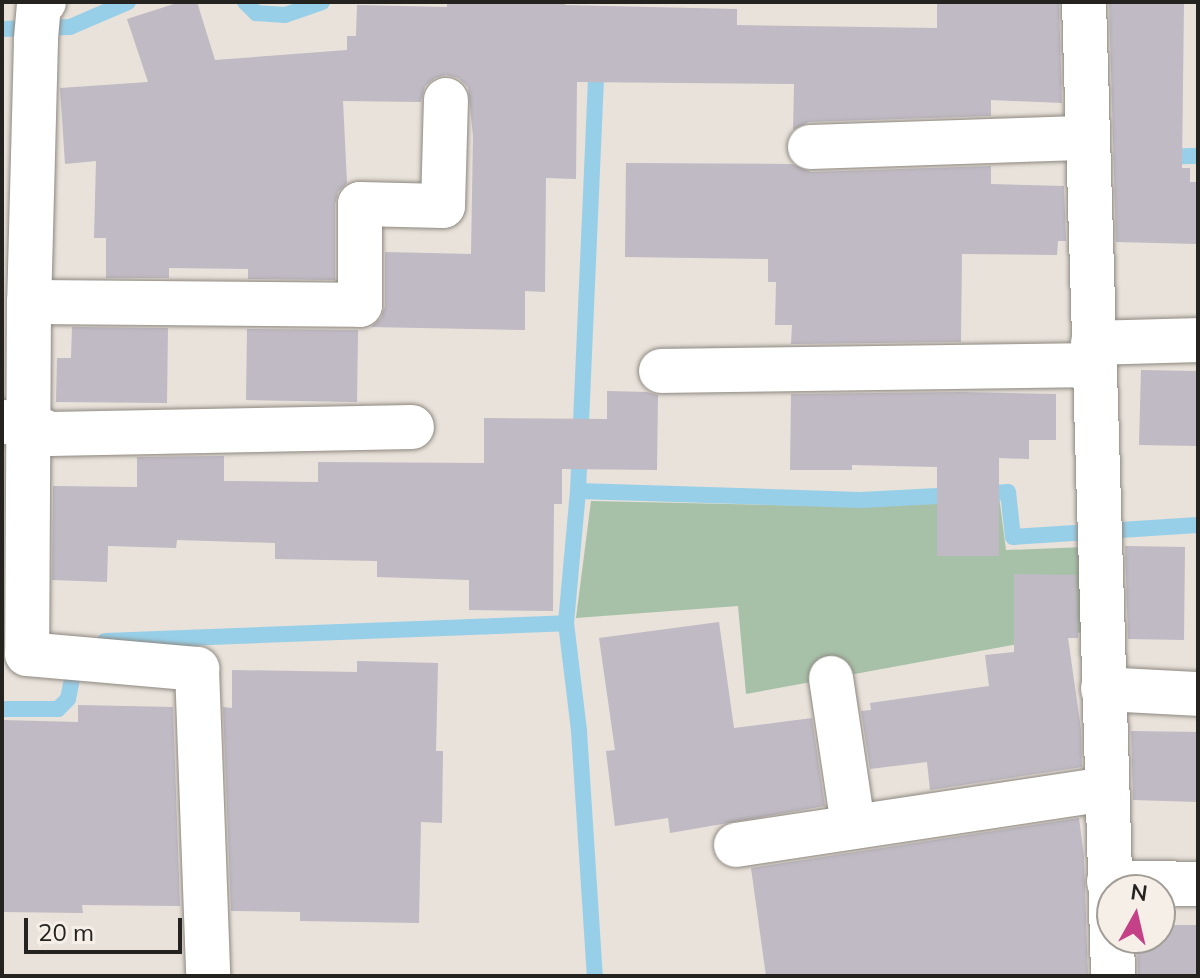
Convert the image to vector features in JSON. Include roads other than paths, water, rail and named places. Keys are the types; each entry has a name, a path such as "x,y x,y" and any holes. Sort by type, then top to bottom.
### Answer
{"street":[{"path":"1084,2 1109,874"},
{"path":"39,20 18,165 29,302 14,423 27,654 197,669 208,976"},
{"path":"29,302 360,305 360,204 443,206 446,100"},
{"path":"810,147 1088,138"},
{"path":"661,371 1094,354 1198,340"},
{"path":"14,423 50,434 412,427"},
{"path":"831,678 853,825"},
{"path":"1103,689 1198,694"},
{"path":"736,845 1106,789"},
{"path":"1176,884 1198,884"},
{"path":"1112,954 1113,976"}],"waterway":[{"path":"2,29 70,27 128,2"},
{"path":"245,2 256,13 285,15 322,2"},
{"path":"105,641 566,623 578,491 597,61"},
{"path":"1162,157 1198,156"},
{"path":"578,491 861,500 956,495"},
{"path":"979,494 1008,492 1013,537 1198,525"},
{"path":"566,623 579,731 595,976"},
{"path":"2,709 58,709 68,699 76,659"}]}
